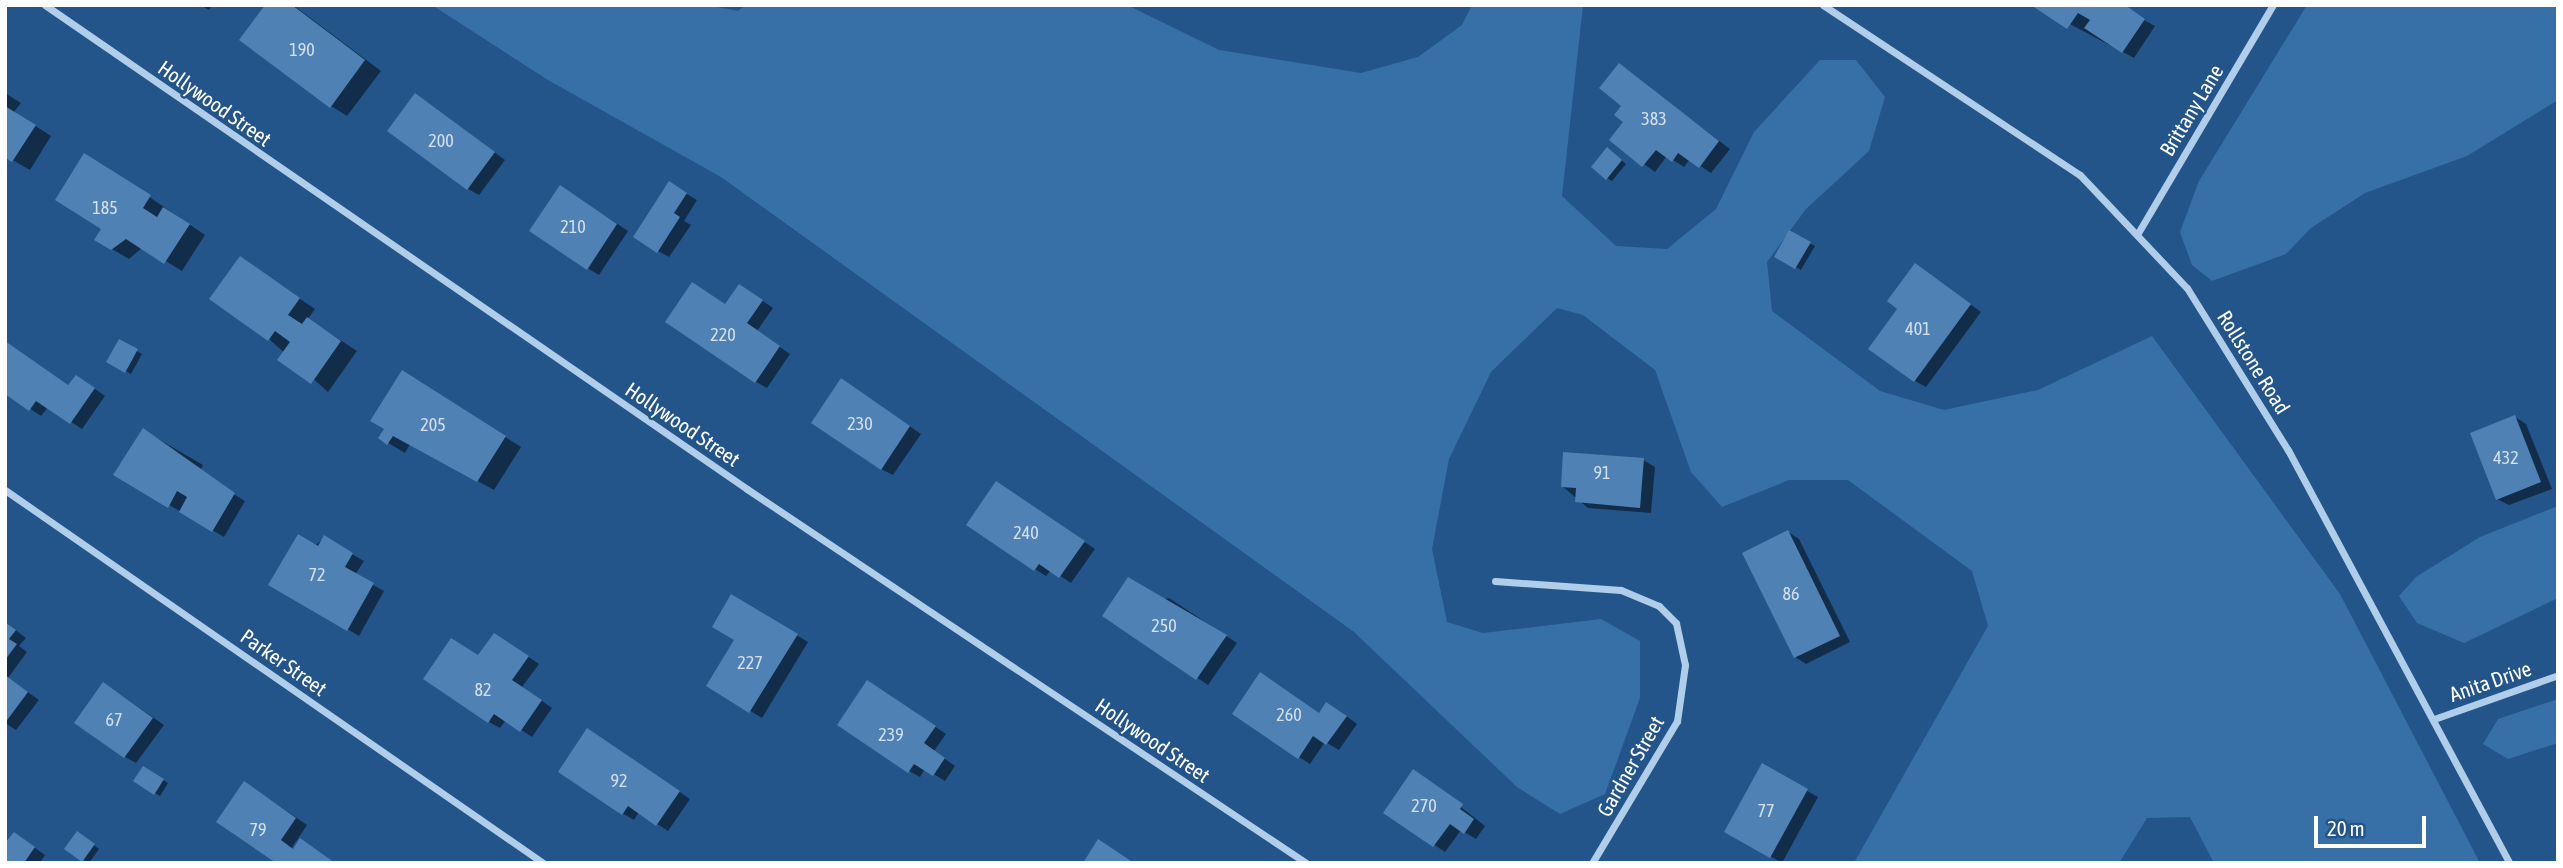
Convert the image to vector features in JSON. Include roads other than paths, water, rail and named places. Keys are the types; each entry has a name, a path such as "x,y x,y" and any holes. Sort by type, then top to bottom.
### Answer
{"street":[{"name":"Hollywood Street","path":"45,5 747,489 1306,863"},
{"name":"Rollstone Road","path":"1823,5 2080,176 2138,233 2187,288 2288,450 2509,863"},
{"name":"Brittany Lane","path":"2138,233 2273,5"},
{"name":"Parker Street","path":"5,490 543,863"},
{"name":"Gardner Street","path":"1495,581 1621,590 1659,606 1676,623 1685,665 1677,721 1592,863"},
{"name":"Anita Drive","path":"2434,719 2558,675"}]}
